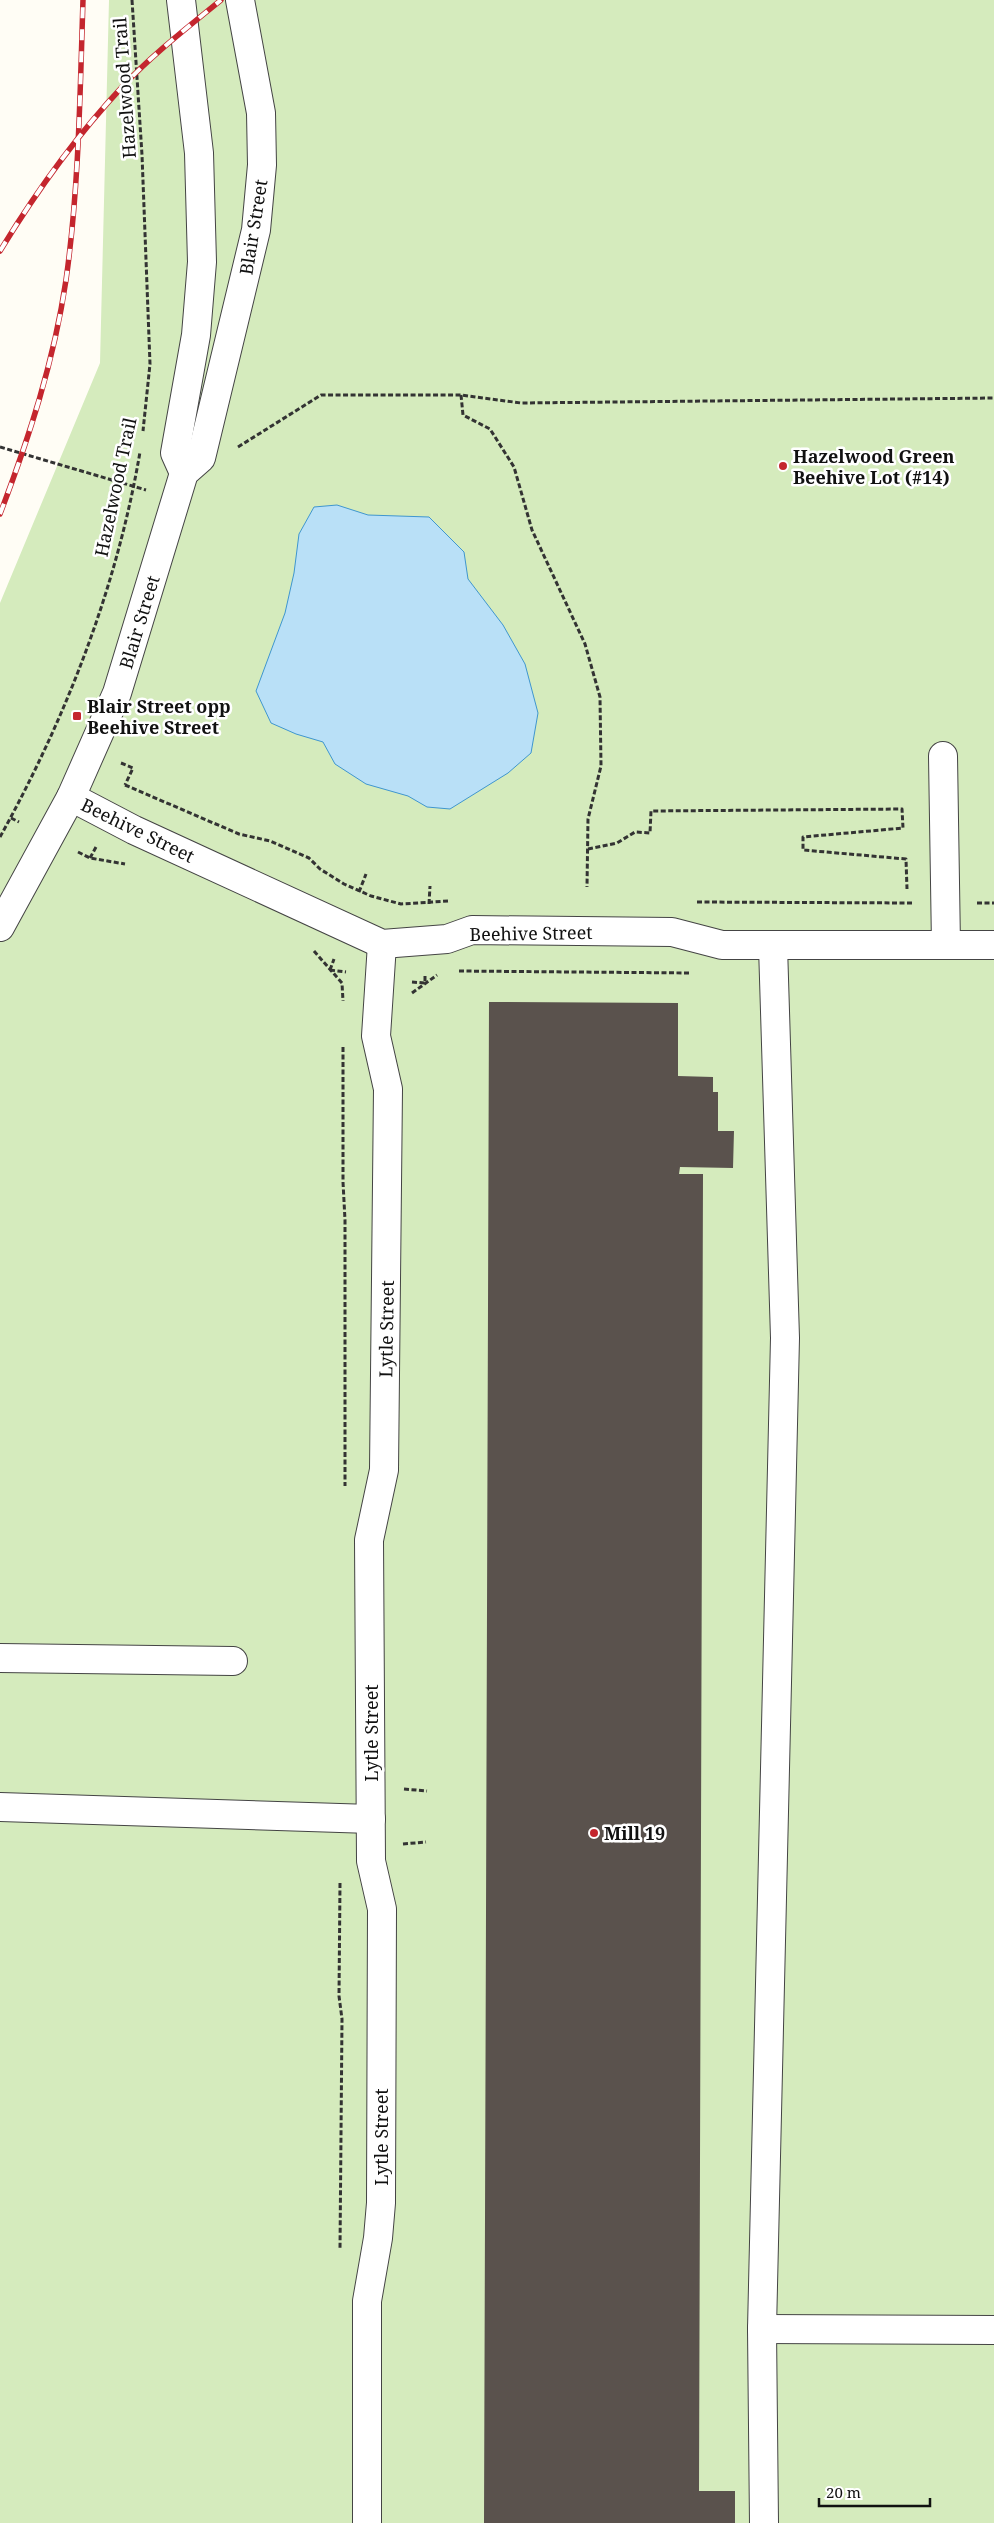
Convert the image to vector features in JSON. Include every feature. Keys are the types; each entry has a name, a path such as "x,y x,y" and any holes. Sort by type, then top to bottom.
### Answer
{"street":[{"path":"181,0 199,153 202,262 196,335 176,453 184,473"},
{"name":"Blair Street","path":"0,927 71,797 117,693 184,473 201,458 256,230 262,165 261,112 240,0"},
{"path":"943,756 946,945"},
{"name":"Beehive Street","path":"71,797 134,830 382,944 447,939 472,930 672,932 722,945 994,945"},
{"name":"Lytle Street","path":"367,2523 367,2301 378,2238 381,2193 382,1909 371,1860 370,1540 384,1460 388,1089 376,1036 382,944"},
{"path":"764,2523 762,2329 785,1338 773,946"},
{"path":"0,1658 233,1661"},
{"path":"0,1808 371,1819"},
{"path":"762,2329 994,2330"}],"path":[{"name":"Hazelwood Trail","path":"132,0 142,155 150,364 142,436"},
{"path":"233,450 321,395 461,395 521,403 994,398"},
{"path":"461,395 463,415 490,429 514,467 532,530 585,644 600,697 601,766 588,819 587,887"},
{"name":"Hazelwood Trail","path":"0,837 34,774 74,682 112,573 141,444"},
{"path":"0,447 177,500"},
{"path":"122,791 133,768"},
{"path":"125,785 239,834 278,844 309,858 320,869 344,884 371,896 401,904 456,902"},
{"path":"588,849 617,842 635,832 650,833 651,811 902,809 903,828 803,837 803,850 906,859 907,889"},
{"path":"696,902 994,903"},
{"path":"330,970 342,983 342,1003"},
{"path":"408,996 442,971"},
{"path":"452,971 696,973"},
{"path":"343,1043 343,1182 345,1220 344,1493"},
{"path":"340,1882 339,1996 342,2019 340,2257"}],"green space":[{"path":"109,0 994,0 994,2523 0,2523 0,603 100,363"}],"water":[{"path":"337,505 368,515 429,517 464,552 468,579 503,625 525,664 538,713 531,753 508,773 450,809 427,807 408,796 366,784 335,764 323,742 296,734 271,723 256,691 285,613 294,573 299,534 314,507"}],"building":[{"name":"Mill 19","path":"489,1002 678,1003 678,1076 713,1077 713,1092 718,1092 718,1131 734,1131 733,1168 680,1167 679,1174 703,1174 699,2491 735,2491 735,2523 484,2523"}],"railway":[{"path":"0,514 21,457 39,399 55,340 66,280 74,211 83,0"},
{"path":"0,251 57,165 106,105 146,63 221,0"}],"place":[{"name":"Hazelwood Green Beehive Lot (#14)","path":"783,466"},
{"name":"Blair Street opp Beehive Street","path":"77,716"},
{"name":"Mill 19","path":"594,1833"}]}
